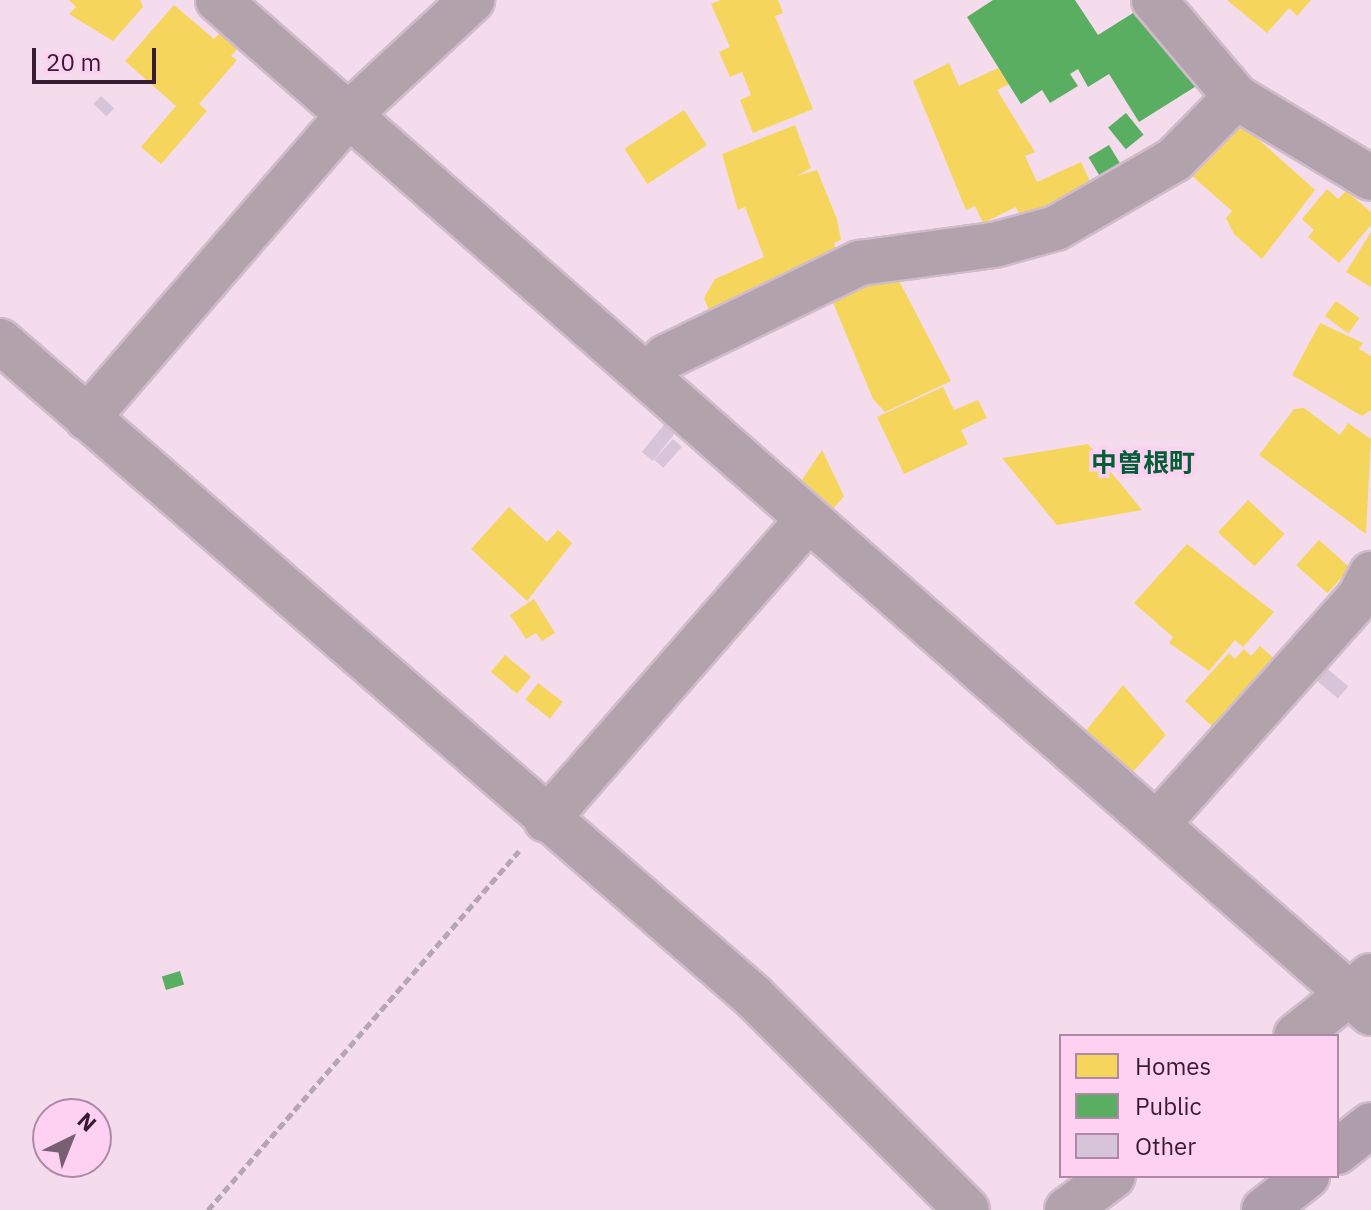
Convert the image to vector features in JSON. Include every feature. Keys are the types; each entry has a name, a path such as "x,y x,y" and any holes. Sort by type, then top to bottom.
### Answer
{"highway":[{"path":"1339,1150 1371,1125"},
{"path":"1264,1210 1304,1178"}],"street":[{"path":"218,0 648,376 807,521 1158,823 1364,994 1299,1034"},
{"path":"87,418 349,114 472,0"},
{"path":"1154,0 1236,97 1371,178"},
{"path":"648,376 666,357 860,263 994,245 1056,228 1174,160 1236,97"},
{"path":"0,341 546,820 754,997 967,1210"},
{"path":"546,820 807,521"},
{"path":"1158,823 1360,596 1371,574"},
{"path":"1067,1210 1110,1178"}],"path":[{"path":"208,1210 546,820"}],"building: Homes":[{"path":"69,0 140,0 143,7 113,41 69,14 76,7"},
{"path":"721,0 778,0 783,13 775,16 813,109 753,133 740,100 751,95 742,72 730,77 719,52 730,47 711,4"},
{"path":"1227,0 1311,0 1297,16 1289,8 1267,33"},
{"path":"174,5 214,39 224,29 241,44 231,56 237,60 199,104 207,111 161,164 141,147 176,106 125,61"},
{"path":"949,63 959,86 998,68 1009,84 997,90 1035,152 1025,156 1037,182 1081,162 1096,194 1024,224 1016,207 983,223 975,206 966,210 913,81"},
{"path":"684,110 707,145 647,184 624,149"},
{"path":"1240,123 1315,190 1262,259 1234,234 1226,218 1232,211 1192,176"},
{"path":"795,125 811,168 797,176 817,170 837,219 841,240 834,243 842,264 714,323 704,298 715,279 764,257 745,207 738,210 722,154"},
{"path":"1327,189 1338,199 1346,191 1371,212 1371,225 1339,263 1308,237 1314,230 1302,219"},
{"path":"1371,232 1371,287 1346,272"},
{"path":"893,269 951,381 885,412 873,399 829,293"},
{"path":"1336,301 1359,318 1348,333 1325,316"},
{"path":"1320,323 1363,343 1359,349 1371,356 1371,410 1362,416 1292,375"},
{"path":"943,387 954,410 978,400 987,418 961,430 968,444 904,474 877,417"},
{"path":"1304,408 1340,435 1348,423 1371,439 1366,534 1259,455 1294,409"},
{"path":"1088,444 1142,510 1057,525 1002,458"},
{"path":"822,450 844,496 827,516 796,489"},
{"path":"1248,500 1285,534 1255,566 1218,532"},
{"path":"509,507 547,542 558,530 572,543 527,601 471,549"},
{"path":"1319,540 1350,568 1327,593 1296,565"},
{"path":"1187,544 1274,612 1243,647 1235,640 1209,671 1169,643 1173,637 1134,603"},
{"path":"534,599 555,633 542,641 536,633 526,639 510,615"},
{"path":"1260,646 1277,661 1215,729 1185,701 1229,653 1235,659 1244,649 1251,656"},
{"path":"505,655 531,677 517,694 491,672"},
{"path":"538,683 563,702 550,718 525,700"},
{"path":"1123,685 1166,735 1130,775 1084,733"}],"building: Public":[{"path":"993,0 1075,0 1098,35 1141,8 1198,85 1139,122 1109,74 1088,87 1078,69 1070,74 1078,86 1050,103 1042,90 1021,104 967,17"},
{"path":"1126,113 1144,135 1126,149 1108,127"},
{"path":"1109,145 1120,163 1099,175 1088,157"},
{"path":"180,971 184,984 166,990 162,977"}],"building: Other":[{"path":"101,96 114,108 107,116 93,104"},
{"path":"667,421 678,430 653,461 642,452"},
{"path":"673,439 682,447 663,468 654,460"},
{"path":"1323,665 1348,686 1338,698 1313,677"}],"district":[{"name":"中曽根町","path":"1143,463"}]}
